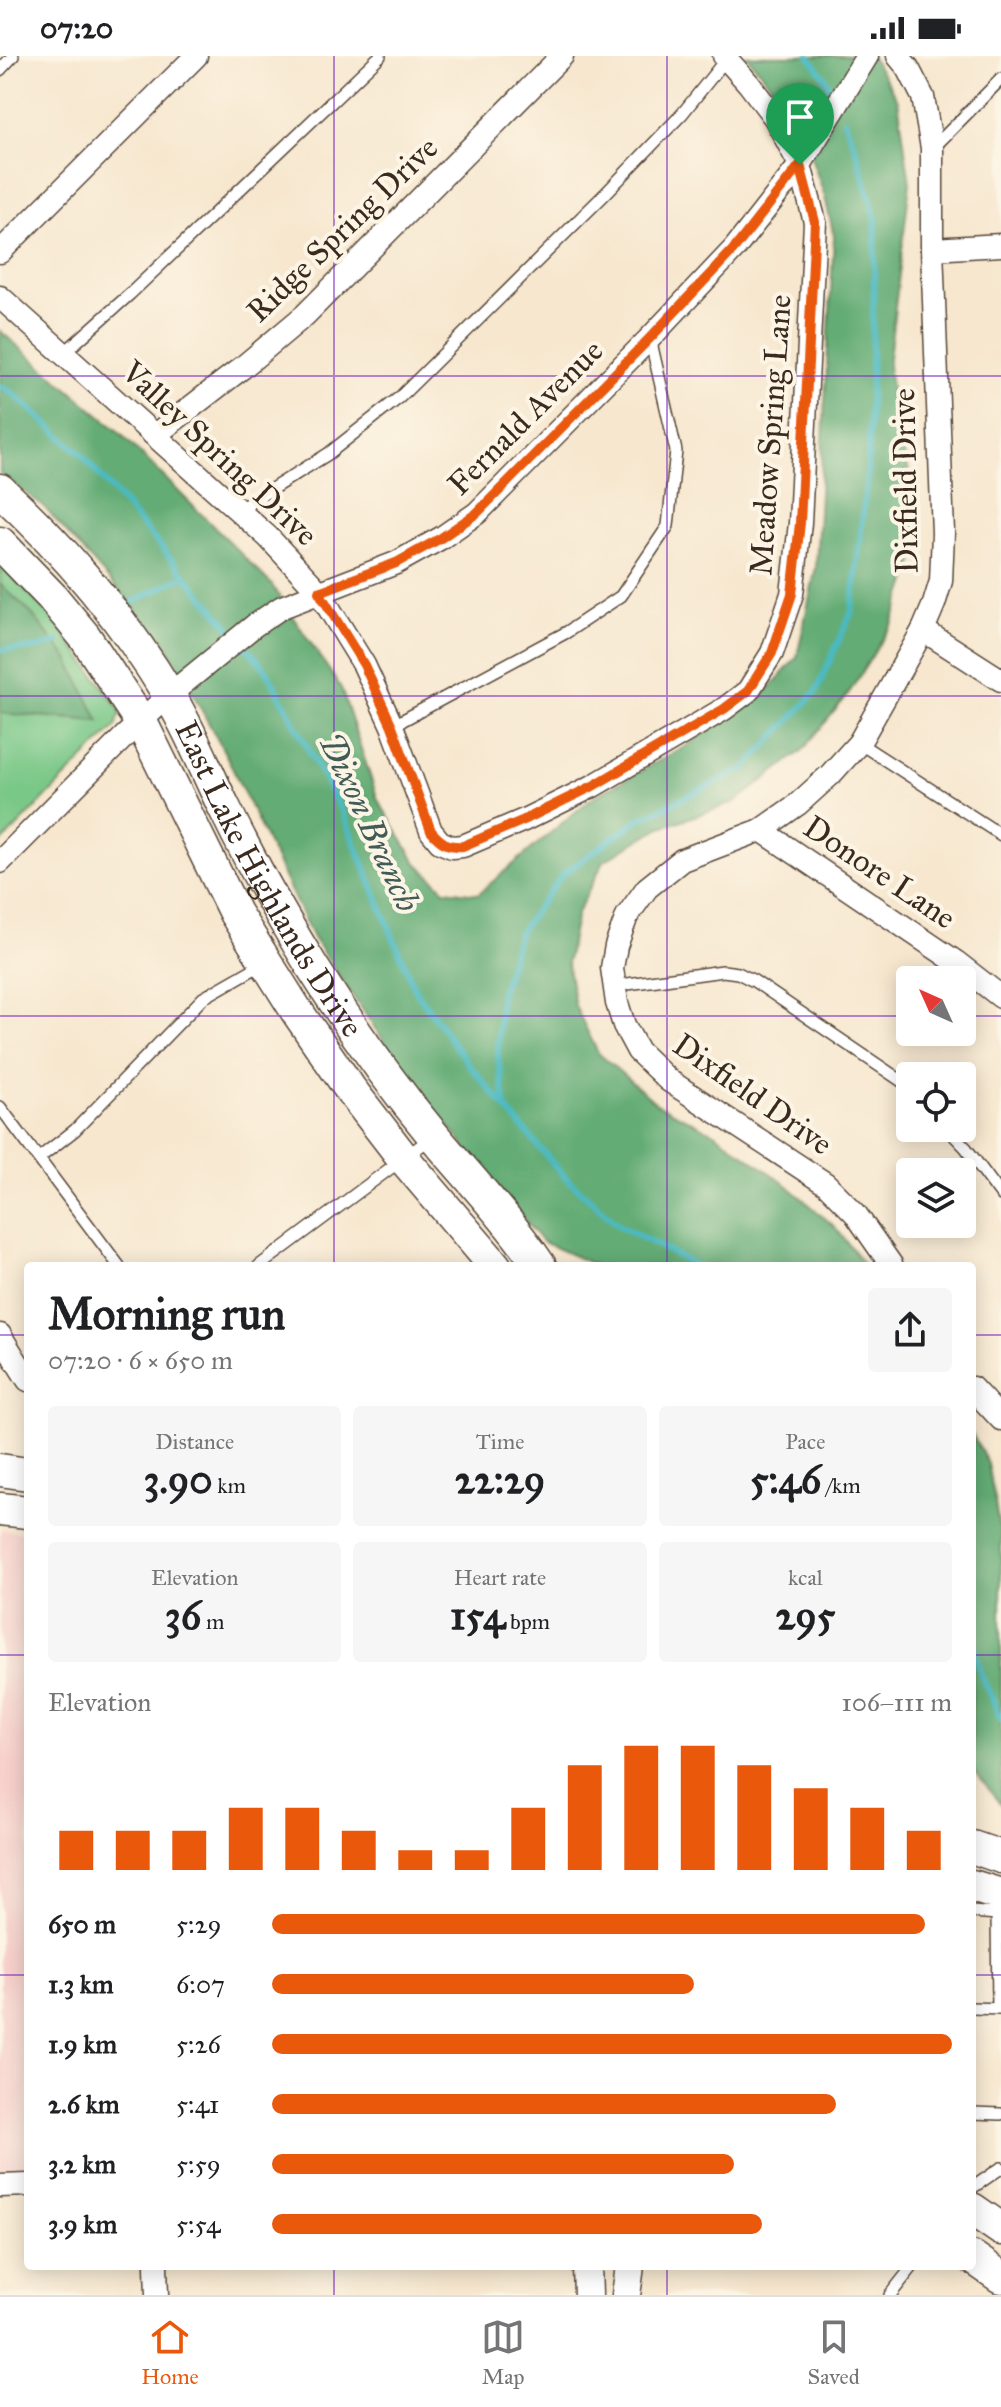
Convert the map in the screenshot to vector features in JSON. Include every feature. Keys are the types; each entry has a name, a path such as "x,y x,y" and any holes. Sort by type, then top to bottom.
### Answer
{"main road":[{"name":"East Lake Highlands Drive","path":"0,490 44,533 146,658 188,730 245,849 282,917 358,1035 434,1136 519,1235 537,1262"},
{"name":"East Lake Highlands Drive","path":"0,543 85,637 141,722 228,900 265,963 350,1089 404,1159 492,1262"},
{"path":"0,1470 24,1473"},
{"path":"0,1509 24,1512"},
{"path":"976,2212 1001,2229"},
{"path":"976,2260 1001,2277"}],"street":[{"path":"0,252 196,56"},
{"name":"Ridge Spring Drive","path":"155,435 305,315 562,56"},
{"name":"Fernald Avenue","path":"0,862 169,695 255,625 282,607 396,563 477,513 735,248 800,165 867,56"},
{"name":"Dixfield Drive","path":"889,1262 855,1213 826,1184 668,1080 638,1051 624,1025 613,986 612,968 627,916 647,888 682,860 761,830 798,804 859,743 923,630 934,604 941,581 943,533 932,249 932,148 923,97 898,56"},
{"name":"Meadow Spring Lane","path":"452,847 475,841 580,793 724,709 748,691 772,653 792,594 801,491 815,222 800,165 775,118 725,58"},
{"path":"932,249 1001,245"},
{"name":"Valley Spring Drive","path":"0,297 268,537 319,592 364,665 392,726 431,831 440,842 452,847"},
{"path":"923,630 1001,680"},
{"name":"Donore Lane","path":"761,830 956,962 1001,997"},
{"path":"0,1335 24,1374"},
{"path":"976,1392 1001,1419"},
{"path":"0,2186 24,2185"},
{"path":"156,2270 157,2295"},
{"path":"587,2270 588,2295"}],"lane":[{"path":"0,70 13,56"},
{"path":"64,353 380,56"},
{"path":"238,510 328,454 400,397 682,114 725,58"},
{"path":"932,148 1001,79"},
{"path":"392,726 567,632 621,596 668,526 676,451 650,338"},
{"path":"859,743 1001,835"},
{"path":"39,1158 75,1130 203,998 265,963"},
{"path":"613,986 707,972 738,973 896,1077"},
{"path":"0,1107 116,1262"},
{"path":"264,1262 434,1136"},
{"path":"960,1142 1001,1195"},
{"path":"976,2008 1000,2009 997,1914 980,1895"},
{"path":"976,2113 1001,2114"},
{"path":"976,2185 1001,2168"},
{"path":"890,2295 910,2270"}],"shaded area":[{"path":"0,1529 24,1533 24,2171 0,2171"}],"green space":[{"path":"746,56 871,56 898,100 910,183 888,366 897,431 916,495 914,562 892,624 847,696 802,751 734,803 661,827 604,861 577,913 567,962 575,1006 598,1053 657,1104 716,1134 788,1186 835,1227 862,1262 588,1262 542,1242 405,1072 313,938 227,757 166,644 44,507 0,473 0,331 118,431 271,584 341,688 378,800 416,862 445,890 478,894 593,797 681,749 760,699 797,657 816,567 834,236 825,197 799,123"},
{"path":"0,565 51,616 121,711 116,726 0,844"},
{"path":"0,584 31,613 68,659 99,721 0,713"},
{"path":"976,1442 988,1464 1001,1537 1001,1805 976,1773"}],"waterway":[{"path":"809,56 830,89"},
{"path":"506,1108 498,1057 500,996 520,931 563,874 638,820 744,769 816,692 852,611 868,467 876,219 844,120"},
{"name":"Dixon Branch","path":"0,386 11,392 83,456 267,671 342,812 415,990 468,1064 564,1176 620,1226 689,1262"},
{"path":"133,602 185,575"},
{"path":"0,650 39,648 58,642"},
{"name":"Dixon Branch","path":"976,1655 981,1675 1001,1719"}],"route":[{"path":"800,165 815,222 800,523 792,594 772,653 748,691 724,709 593,786 463,846 452,847 440,842 431,831 392,726 364,665 319,592 396,563 477,513 735,248 800,165"}]}
